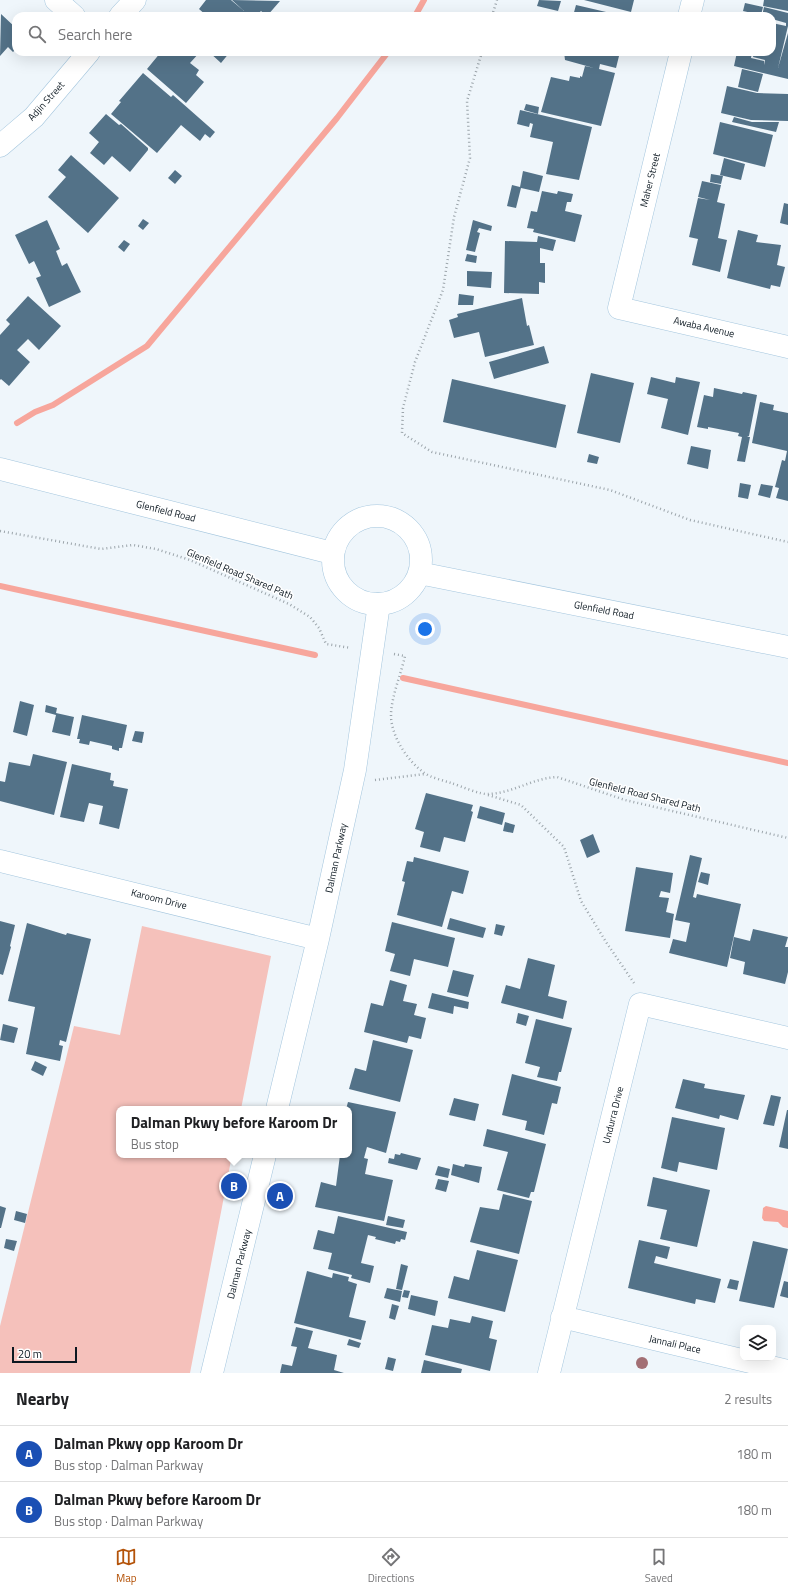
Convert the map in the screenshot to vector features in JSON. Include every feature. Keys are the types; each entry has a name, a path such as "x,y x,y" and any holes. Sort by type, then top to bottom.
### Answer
{"street":[{"path":"56,0 70,12"},
{"path":"124,12 135,0"},
{"path":"690,12 693,0"},
{"name":"Adjin Street","path":"0,146 34,117 86,56"},
{"name":"Maher Street","path":"619,308 680,56"},
{"name":"Awaba Avenue","path":"619,308 788,347"},
{"name":"Glenfield Road","path":"0,470 332,553"},
{"path":"370,516 385,516 399,521 410,531 418,544 421,558 419,573 413,585 404,595 392,602 379,604 360,601 342,588 335,575 332,553 336,542 344,530 356,520 370,516"},
{"name":"Glenfield Road","path":"419,573 788,647"},
{"name":"Dalman Parkway","path":"278,1106 318,939 352,783 379,604"},
{"name":"Karoom Drive","path":"0,861 318,939"},
{"path":"640,1004 788,1038"},
{"name":"Undurra Drive","path":"549,1373 640,1004"},
{"name":"Dalman Parkway","path":"212,1373 264,1158"},
{"name":"Jannali Place","path":"562,1317 788,1371"}],"path":[{"path":"493,12 497,0"},
{"path":"481,56 467,101 470,158 454,217 443,290 416,362 403,408 402,433 432,452 610,490 690,520 788,542"},
{"name":"Glenfield Road Shared Path","path":"0,531 101,549 133,544 156,549 255,587 289,604 310,616 319,628 326,644 405,656 391,713 391,724 401,747 412,762 427,774 436,778 488,794 506,791 546,778 557,777 625,800 788,838"},
{"path":"352,783 427,774"},
{"path":"488,794 521,805 564,847 582,901 606,942 637,987 640,1004"}],"shaded area":[{"path":"142,926 271,956 242,1106 116,1106 116,1158 231,1158 190,1373 0,1373 0,1326 74,1026 120,1035"},
{"path":"766,1206 788,1211 788,1228 783,1227 778,1222 764,1221 762,1218 763,1208"}],"building":[{"path":"206,0 231,0 244,11 232,0 280,1 270,12 202,12 199,9"},
{"path":"539,0 561,1 558,11 537,6"},
{"path":"584,0 634,0 631,12"},
{"path":"764,0 788,0 788,11 763,6"},
{"path":"745,3 763,7 762,12 743,11"},
{"path":"576,5 606,12 574,12"},
{"path":"764,7 788,13 788,26 778,68 788,33 788,79 734,66 736,56 751,56 751,58 764,61 764,65 765,60 753,56 776,56 776,24 786,26 786,23 776,20 776,12 763,12"},
{"path":"1,14 12,24 12,51 8,47 0,56"},
{"path":"158,56 196,56 190,63 199,70 196,75 204,82 186,103 147,69"},
{"path":"213,56 227,56 221,63"},
{"path":"564,56 619,56 616,68 600,64 599,69 615,73 601,126 541,112 551,77 569,81 570,76 582,77 585,66 594,68 565,60"},
{"path":"742,69 763,74 758,92 738,87"},
{"path":"143,73 171,97 173,95 215,132 210,138 205,134 200,141 181,125 157,153 111,114 121,102 119,101"},
{"path":"727,86 757,93 788,94 788,121 751,120 721,113"},
{"path":"526,104 539,107 538,114 524,110"},
{"path":"520,110 592,127 579,180 546,174 553,142 530,137 533,124 530,123 529,127 517,124"},
{"path":"106,114 119,125 121,124 148,148 130,172 112,156 104,165 90,153 99,142 89,133"},
{"path":"734,117 752,122 779,122 776,132 732,122"},
{"path":"720,122 773,135 765,167 713,154"},
{"path":"71,155 119,198 88,233 48,197 66,177 58,170"},
{"path":"724,158 745,164 741,180 720,175"},
{"path":"175,170 182,176 175,184 168,178"},
{"path":"523,171 543,176 539,192 521,188 516,208 507,206 512,185 520,187"},
{"path":"711,174 723,176 721,184 710,182"},
{"path":"702,181 721,185 717,202 725,204 718,238 727,240 720,272 692,265 698,239 689,237 698,198 710,200 698,197"},
{"path":"542,191 557,194 558,191 573,194 571,202 567,202 565,211 582,215 575,242 533,232 534,229 527,228 531,211 537,212"},
{"path":"784,203 788,204 788,225 780,223"},
{"path":"143,219 149,223 143,230 138,226"},
{"path":"47,220 60,249 56,251 62,266 67,263 81,292 49,307 36,278 41,276 34,261 29,264 15,235"},
{"path":"473,220 492,226 491,231 479,228 477,232 480,233 475,252 466,250"},
{"path":"738,230 758,235 756,242 781,245 777,265 785,267 780,287 771,285 770,289 727,278"},
{"path":"538,236 556,240 553,251 540,248 540,263 545,263 545,283 539,282 539,294 504,293 505,241 537,242"},
{"path":"124,240 130,244 124,252 118,247"},
{"path":"467,254 477,256 476,263 465,261"},
{"path":"467,271 492,272 491,288 467,286"},
{"path":"459,294 474,296 473,305 458,305"},
{"path":"28,296 61,326 39,350 28,339 17,350 30,362 9,386 1,379 0,380 0,335 10,324 6,320"},
{"path":"522,298 527,326 529,325 534,345 485,357 479,332 454,338 449,320 458,317 457,314"},
{"path":"544,346 549,363 494,379 489,362"},
{"path":"591,373 634,383 620,443 577,433"},
{"path":"651,377 675,383 676,377 700,382 688,435 661,428 668,399 647,394"},
{"path":"452,379 566,405 556,448 443,422"},
{"path":"714,388 742,394 743,392 757,395 749,436 747,437 750,437 745,462 737,461 742,437 738,436 739,433 708,427 708,429 697,427 704,395 713,397"},
{"path":"760,402 774,405 773,410 788,413 788,501 776,498 779,488 775,487 782,460 785,461 787,451 752,443"},
{"path":"691,446 711,450 708,469 687,464"},
{"path":"589,454 599,457 597,464 587,462"},
{"path":"740,483 751,485 748,499 738,497"},
{"path":"761,484 773,486 770,498 758,495"},
{"path":"20,701 34,705 27,736 13,732"},
{"path":"46,705 57,708 56,713 74,717 70,736 52,732 56,715 45,712"},
{"path":"82,715 127,725 122,748 119,748 119,751 112,749 112,746 90,741 89,745 79,743 80,739 77,739"},
{"path":"135,731 144,732 142,743 132,741"},
{"path":"33,754 67,762 54,815 0,801 0,781 5,782 9,762 30,766"},
{"path":"72,764 111,773 110,780 114,781 113,786 128,789 119,829 99,824 103,806 89,803 84,822 60,817"},
{"path":"426,793 473,805 471,811 473,812 465,842 444,837 440,852 420,847 424,832 415,829"},
{"path":"480,806 505,813 502,825 477,818"},
{"path":"505,822 515,825 513,833 503,831"},
{"path":"593,834 600,852 587,858 580,840"},
{"path":"690,855 702,858 693,897 696,898 697,894 741,904 727,967 669,953 673,939 686,942 690,923 675,920"},
{"path":"414,857 469,871 463,894 452,891 442,927 397,915 405,882 402,881 407,861 413,862"},
{"path":"636,867 673,873 670,893 661,891 659,897 669,898 666,912 674,914 670,938 625,931"},
{"path":"701,872 710,874 708,885 698,882"},
{"path":"450,918 486,928 483,938 447,929"},
{"path":"0,921 15,925 11,947 3,975 0,974"},
{"path":"392,922 455,938 448,967 414,959 410,976 390,971 395,954 385,951"},
{"path":"27,923 66,935 67,933 91,939 66,1042 60,1040 59,1045 63,1046 60,1061 26,1054 35,1007 8,1001"},
{"path":"496,924 505,926 502,936 494,934"},
{"path":"753,929 788,937 785,947 788,947 788,972 785,984 743,974 745,962 730,958 734,937 750,941"},
{"path":"528,958 555,965 548,996 567,1001 563,1019 501,1003 506,985 520,989"},
{"path":"453,970 474,975 468,997 447,992"},
{"path":"390,980 407,985 403,1001 417,1004 414,1015 426,1018 421,1039 409,1036 407,1043 364,1032 371,1003 383,1006"},
{"path":"432,993 469,1002 468,1009 454,1006 453,1014 428,1008"},
{"path":"518,1013 529,1016 526,1026 516,1023"},
{"path":"536,1019 572,1028 561,1072 559,1072 557,1081 537,1077 540,1067 525,1063"},
{"path":"3,1024 18,1028 14,1043 0,1040"},
{"path":"373,1040 413,1050 400,1102 349,1089 355,1068 366,1071"},
{"path":"35,1061 47,1067 43,1076 31,1070"},
{"path":"512,1074 561,1087 557,1104 552,1103 544,1135 525,1130 527,1121 502,1115"},
{"path":"683,1079 705,1084 704,1088 745,1095 738,1120 720,1115 719,1119 675,1108"},
{"path":"771,1095 781,1097 774,1126 763,1124"},
{"path":"454,1098 479,1104 475,1121 449,1115"},
{"path":"348,1102 396,1112 386,1153 367,1147 364,1158 368,1159 365,1174 393,1180 384,1221 315,1207 321,1182 336,1186 340,1158 352,1158 352,1106 347,1106"},
{"path":"788,1110 788,1149 779,1147"},
{"path":"672,1117 725,1128 717,1170 679,1162 677,1172 661,1168"},
{"path":"487,1129 546,1144 534,1192 531,1192 529,1198 497,1190 508,1152 483,1146"},
{"path":"401,1153 421,1158 417,1170 388,1163 389,1158 394,1159 395,1154 400,1155"},
{"path":"453,1164 464,1167 465,1164 482,1167 479,1183 451,1175"},
{"path":"438,1166 450,1169 448,1178 435,1175"},
{"path":"653,1177 710,1190 697,1247 660,1239 667,1210 647,1206"},
{"path":"438,1179 449,1181 446,1192 435,1189"},
{"path":"503,1194 532,1201 519,1254 470,1242 480,1207 499,1210"},
{"path":"0,1206 6,1208 1,1228 0,1228"},
{"path":"16,1211 27,1214 25,1223 14,1220"},
{"path":"338,1216 407,1232 405,1240 401,1239 400,1242 396,1241 395,1244 375,1239 376,1237 368,1235 361,1263 374,1266 370,1283 351,1278 352,1275 328,1269 332,1253 313,1249 318,1230 334,1234"},
{"path":"388,1216 405,1220 403,1228 386,1225"},
{"path":"6,1239 17,1241 14,1251 4,1248"},
{"path":"639,1240 670,1247 667,1259 656,1256 654,1263 721,1279 715,1303 696,1299 695,1304 628,1288"},
{"path":"753,1241 788,1249 774,1308 739,1301"},
{"path":"477,1250 518,1260 505,1312 448,1298 454,1276 469,1280"},
{"path":"401,1264 408,1266 402,1290 396,1289"},
{"path":"307,1271 332,1278 333,1273 349,1277 348,1281 357,1284 349,1317 366,1321 361,1340 294,1323"},
{"path":"730,1279 739,1281 737,1290 727,1288"},
{"path":"784,1281 788,1282 788,1298 780,1296"},
{"path":"387,1288 402,1291 400,1302 384,1298"},
{"path":"404,1290 410,1291 408,1298 402,1297"},
{"path":"411,1295 438,1301 435,1316 408,1309"},
{"path":"392,1304 399,1306 395,1320 389,1318"},
{"path":"472,1316 493,1321 489,1338 497,1340 490,1371 425,1355 432,1325 448,1328 450,1319 470,1323"},
{"path":"296,1327 313,1331 308,1348 337,1355 334,1370 344,1373 280,1373 282,1364 292,1366 297,1347 291,1346"},
{"path":"349,1339 361,1343 359,1348 347,1345"},
{"path":"388,1357 396,1359 393,1371 385,1369"},
{"path":"424,1360 462,1369 461,1373 421,1373"}],"waterway":[{"path":"417,12 424,0"},
{"path":"17,423 35,412 53,405 147,346 337,118 385,56"},
{"path":"0,586 315,655"},
{"path":"403,678 788,763"}],"place":[{"name":"Dalman Pkwy before Karoom Dr","path":"234,1186"},
{"name":"Dalman Pkwy opp Karoom Dr","path":"280,1196"}]}
